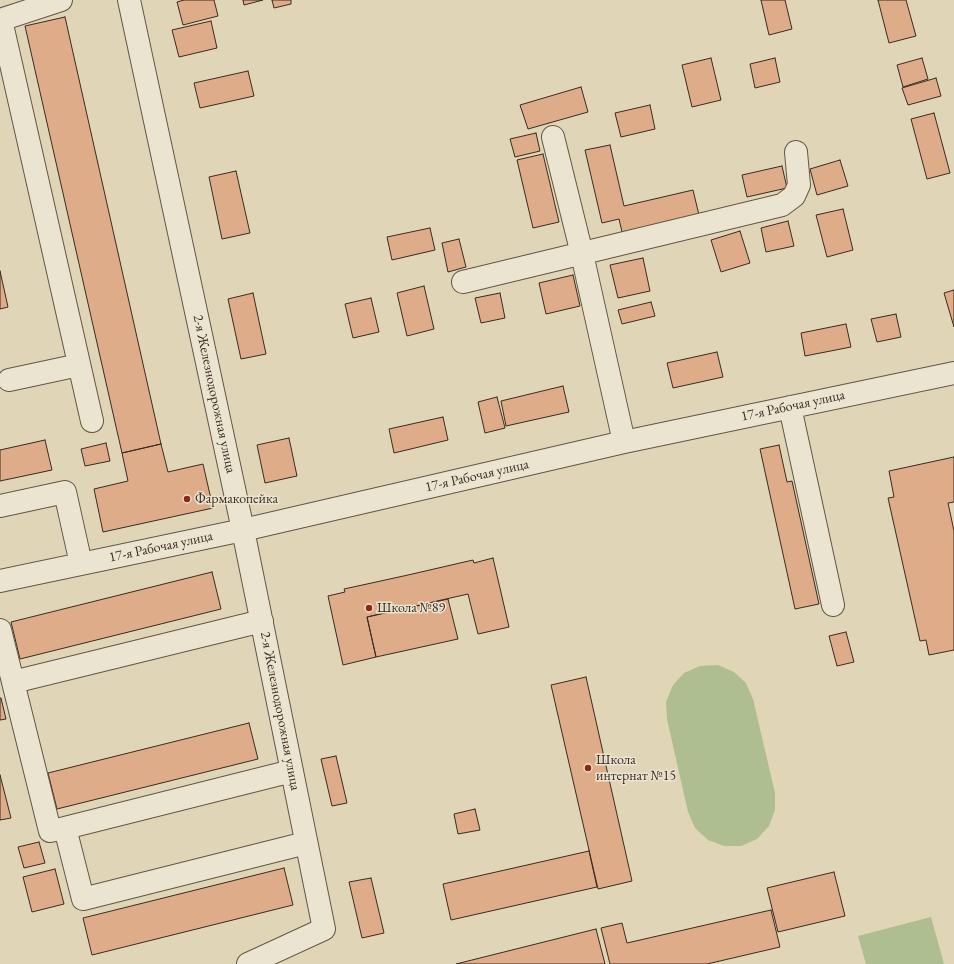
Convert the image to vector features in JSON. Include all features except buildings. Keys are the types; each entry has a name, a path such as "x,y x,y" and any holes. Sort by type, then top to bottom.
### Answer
{"street":[{"path":"61,0 0,20 92,420"},
{"name":"2-я Железнодорожная улица","path":"129,0 243,530 324,930 248,964"},
{"path":"553,137 582,254 624,442"},
{"path":"463,282 782,205 794,196 799,186 796,152"},
{"path":"10,380 79,365"},
{"name":"17-я Рабочая улица","path":"0,581 243,530 624,442 954,372"},
{"path":"790,407 833,605"},
{"path":"0,506 65,492 81,564"},
{"path":"13,682 262,621"},
{"path":"0,630 50,831 292,771"},
{"path":"65,828 83,899 306,843"}],"green space":[{"path":"718,665 734,672 746,683 753,699 775,793 775,810 769,826 757,839 741,846 724,846 708,840 695,828 688,812 667,719 666,702 673,685 684,673 700,666"},
{"path":"931,917 944,964 866,964 858,936"}],"place":[{"name":"Фармакопейка","path":"187,499"},
{"name":"Школа №89","path":"369,608"},
{"name":"Школа интернат №15","path":"588,768"}]}
